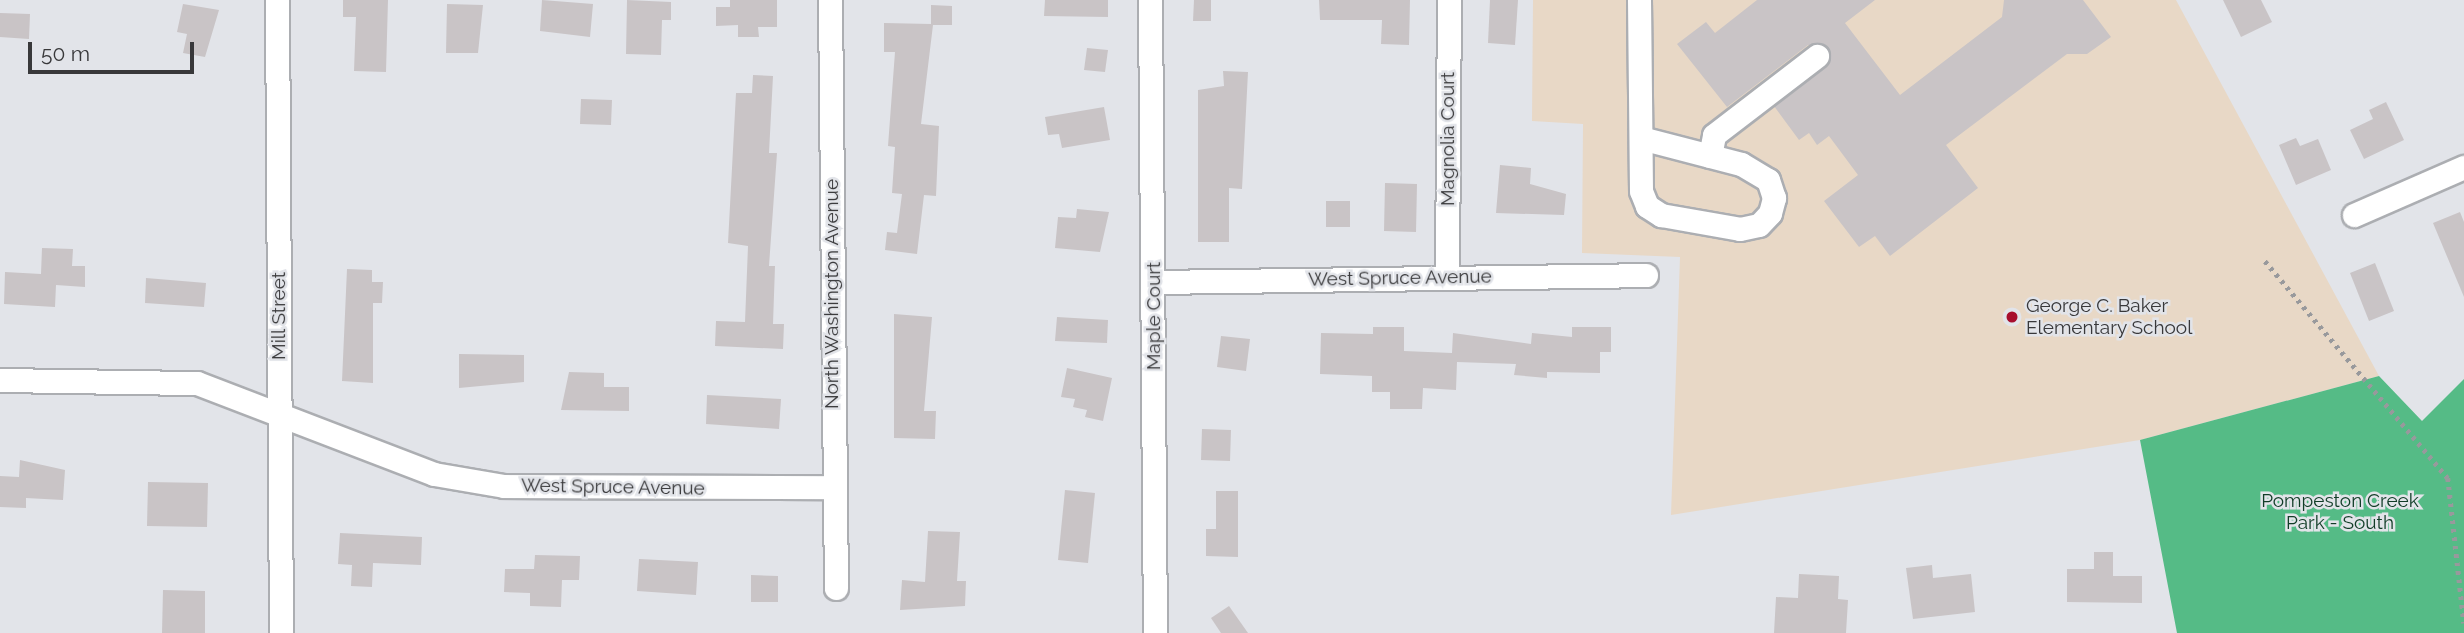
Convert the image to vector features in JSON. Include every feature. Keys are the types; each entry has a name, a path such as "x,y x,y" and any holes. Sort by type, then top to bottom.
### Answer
{"street":[{"name":"Mill Street","path":"277,0 281,633"},
{"name":"North Washington Avenue","path":"830,0 836,588"},
{"name":"Maple Court","path":"1150,0 1155,633"},
{"name":"Magnolia Court","path":"1447,277 1449,0"},
{"path":"1639,0 1641,138 1647,206 1661,215 1740,229 1759,225 1774,198 1768,180 1710,156 1641,138"},
{"path":"1710,156 1714,135 1816,56"},
{"path":"2354,215 2464,167"},
{"name":"West Spruce Avenue","path":"1154,282 1646,275"},
{"name":"West Spruce Avenue","path":"0,380 164,379 230,392 279,414 434,474 504,486 834,487"}],"path":[{"path":"2265,261 2448,478 2464,623"}],"shaded area":[{"name":"George C. Baker Elementary School","path":"1533,0 2176,0 2379,376 2140,440 1671,515 1680,257 1582,253 1583,124 1532,121"}],"green space":[{"name":"Pompeston Creek Park - South","path":"2379,376 2422,421 2464,379 2464,633 2177,633 2140,440"}],"building":[{"path":"343,0 388,0 386,72 354,71 356,17 343,17"},
{"path":"542,0 593,4 590,37 540,31"},
{"path":"627,0 671,2 671,20 662,20 661,55 626,54"},
{"path":"730,0 777,0 777,27 758,27 759,37 738,37 738,25 716,26 716,7 730,7"},
{"path":"1045,0 1108,0 1108,17 1044,16"},
{"path":"1194,0 1211,0 1211,21 1193,21"},
{"path":"1319,0 1410,0 1409,45 1381,44 1382,20 1320,20"},
{"path":"1490,0 1518,0 1515,45 1488,43"},
{"path":"1757,0 1875,0 1845,23 1900,95 2002,17 2004,0 2083,0 2111,37 2087,54 2067,54 1946,145 1978,188 1890,256 1875,236 1859,247 1824,201 1858,175 1829,136 1817,145 1809,133 1799,140 1774,106 1826,67 1828,47 1808,45 1727,107 1677,44 1706,22 1715,33"},
{"path":"2223,0 2261,0 2272,22 2241,37"},
{"path":"183,4 219,10 205,57 183,53 187,34 177,32"},
{"path":"447,4 483,5 478,53 446,53"},
{"path":"931,5 952,6 952,25 933,25 921,124 939,126 936,196 924,195 917,254 885,250 887,232 897,233 902,194 892,193 895,147 888,146 895,52 884,52 884,23 931,24"},
{"path":"0,13 30,14 29,39 0,37"},
{"path":"1087,48 1108,50 1105,72 1084,70"},
{"path":"1223,71 1248,72 1242,189 1229,188 1229,242 1198,242 1198,90 1224,86"},
{"path":"753,75 773,76 769,153 777,153 769,266 775,266 773,324 784,324 783,349 715,346 716,321 745,322 748,246 728,243 736,93 752,93"},
{"path":"581,99 612,100 611,125 580,124"},
{"path":"2386,102 2404,140 2364,159 2350,130 2373,119 2369,110"},
{"path":"1104,107 1110,140 1062,148 1059,134 1048,135 1045,117"},
{"path":"2296,138 2300,146 2318,139 2331,170 2296,185 2279,145"},
{"path":"1500,165 1531,168 1530,184 1566,194 1564,215 1496,213"},
{"path":"1385,183 1417,184 1416,232 1384,231"},
{"path":"1326,201 1350,201 1350,227 1326,227"},
{"path":"1077,209 1109,212 1100,252 1055,248 1058,217 1076,218"},
{"path":"2460,212 2464,222 2464,297 2433,223"},
{"path":"42,248 73,249 72,266 85,266 85,287 56,285 55,307 4,304 5,272 41,274"},
{"path":"2375,263 2394,311 2369,321 2350,273"},
{"path":"347,269 372,270 372,282 383,282 382,303 373,303 373,383 342,381"},
{"path":"146,278 206,283 204,307 145,303"},
{"path":"894,314 932,317 924,411 936,411 935,439 894,438"},
{"path":"1057,317 1108,320 1107,343 1055,341"},
{"path":"1373,327 1404,327 1404,351 1452,353 1453,333 1531,344 1532,333 1572,337 1572,327 1611,327 1611,352 1600,352 1600,373 1547,372 1547,378 1514,375 1516,364 1457,362 1456,390 1423,388 1422,409 1390,409 1390,392 1372,392 1372,376 1320,374 1321,333 1373,334"},
{"path":"1221,336 1250,339 1246,371 1217,367"},
{"path":"459,354 524,355 524,382 459,388"},
{"path":"1067,368 1112,378 1103,421 1085,417 1087,410 1073,407 1075,399 1061,397"},
{"path":"569,372 604,373 604,387 629,387 629,411 561,410"},
{"path":"707,395 781,399 779,429 706,424"},
{"path":"1202,429 1231,430 1230,461 1201,460"},
{"path":"20,460 65,470 63,500 26,498 26,508 0,507 0,476 19,477"},
{"path":"148,482 208,483 207,527 147,526"},
{"path":"1065,490 1095,493 1088,563 1058,560"},
{"path":"1216,491 1238,491 1238,557 1206,556 1206,529 1216,529"},
{"path":"928,531 960,532 957,581 966,581 965,606 900,610 902,580 925,582"},
{"path":"340,533 422,537 421,565 373,563 372,587 351,586 352,565 338,564"},
{"path":"2094,552 2113,552 2113,576 2142,576 2142,603 2067,602 2067,569 2094,569"},
{"path":"535,555 580,556 579,580 562,580 561,607 530,606 530,593 504,592 505,569 534,569"},
{"path":"639,559 698,562 696,595 637,591"},
{"path":"1932,565 1933,578 1971,574 1975,612 1913,619 1906,568"},
{"path":"1799,574 1839,576 1838,599 1848,600 1846,633 1774,633 1776,597 1798,598"},
{"path":"751,575 778,576 778,602 751,602"},
{"path":"163,590 205,591 205,633 162,633"},
{"path":"1229,606 1248,633 1221,633 1211,618"}],"place":[{"name":"George C. Baker Elementary School","path":"2012,317"}]}
